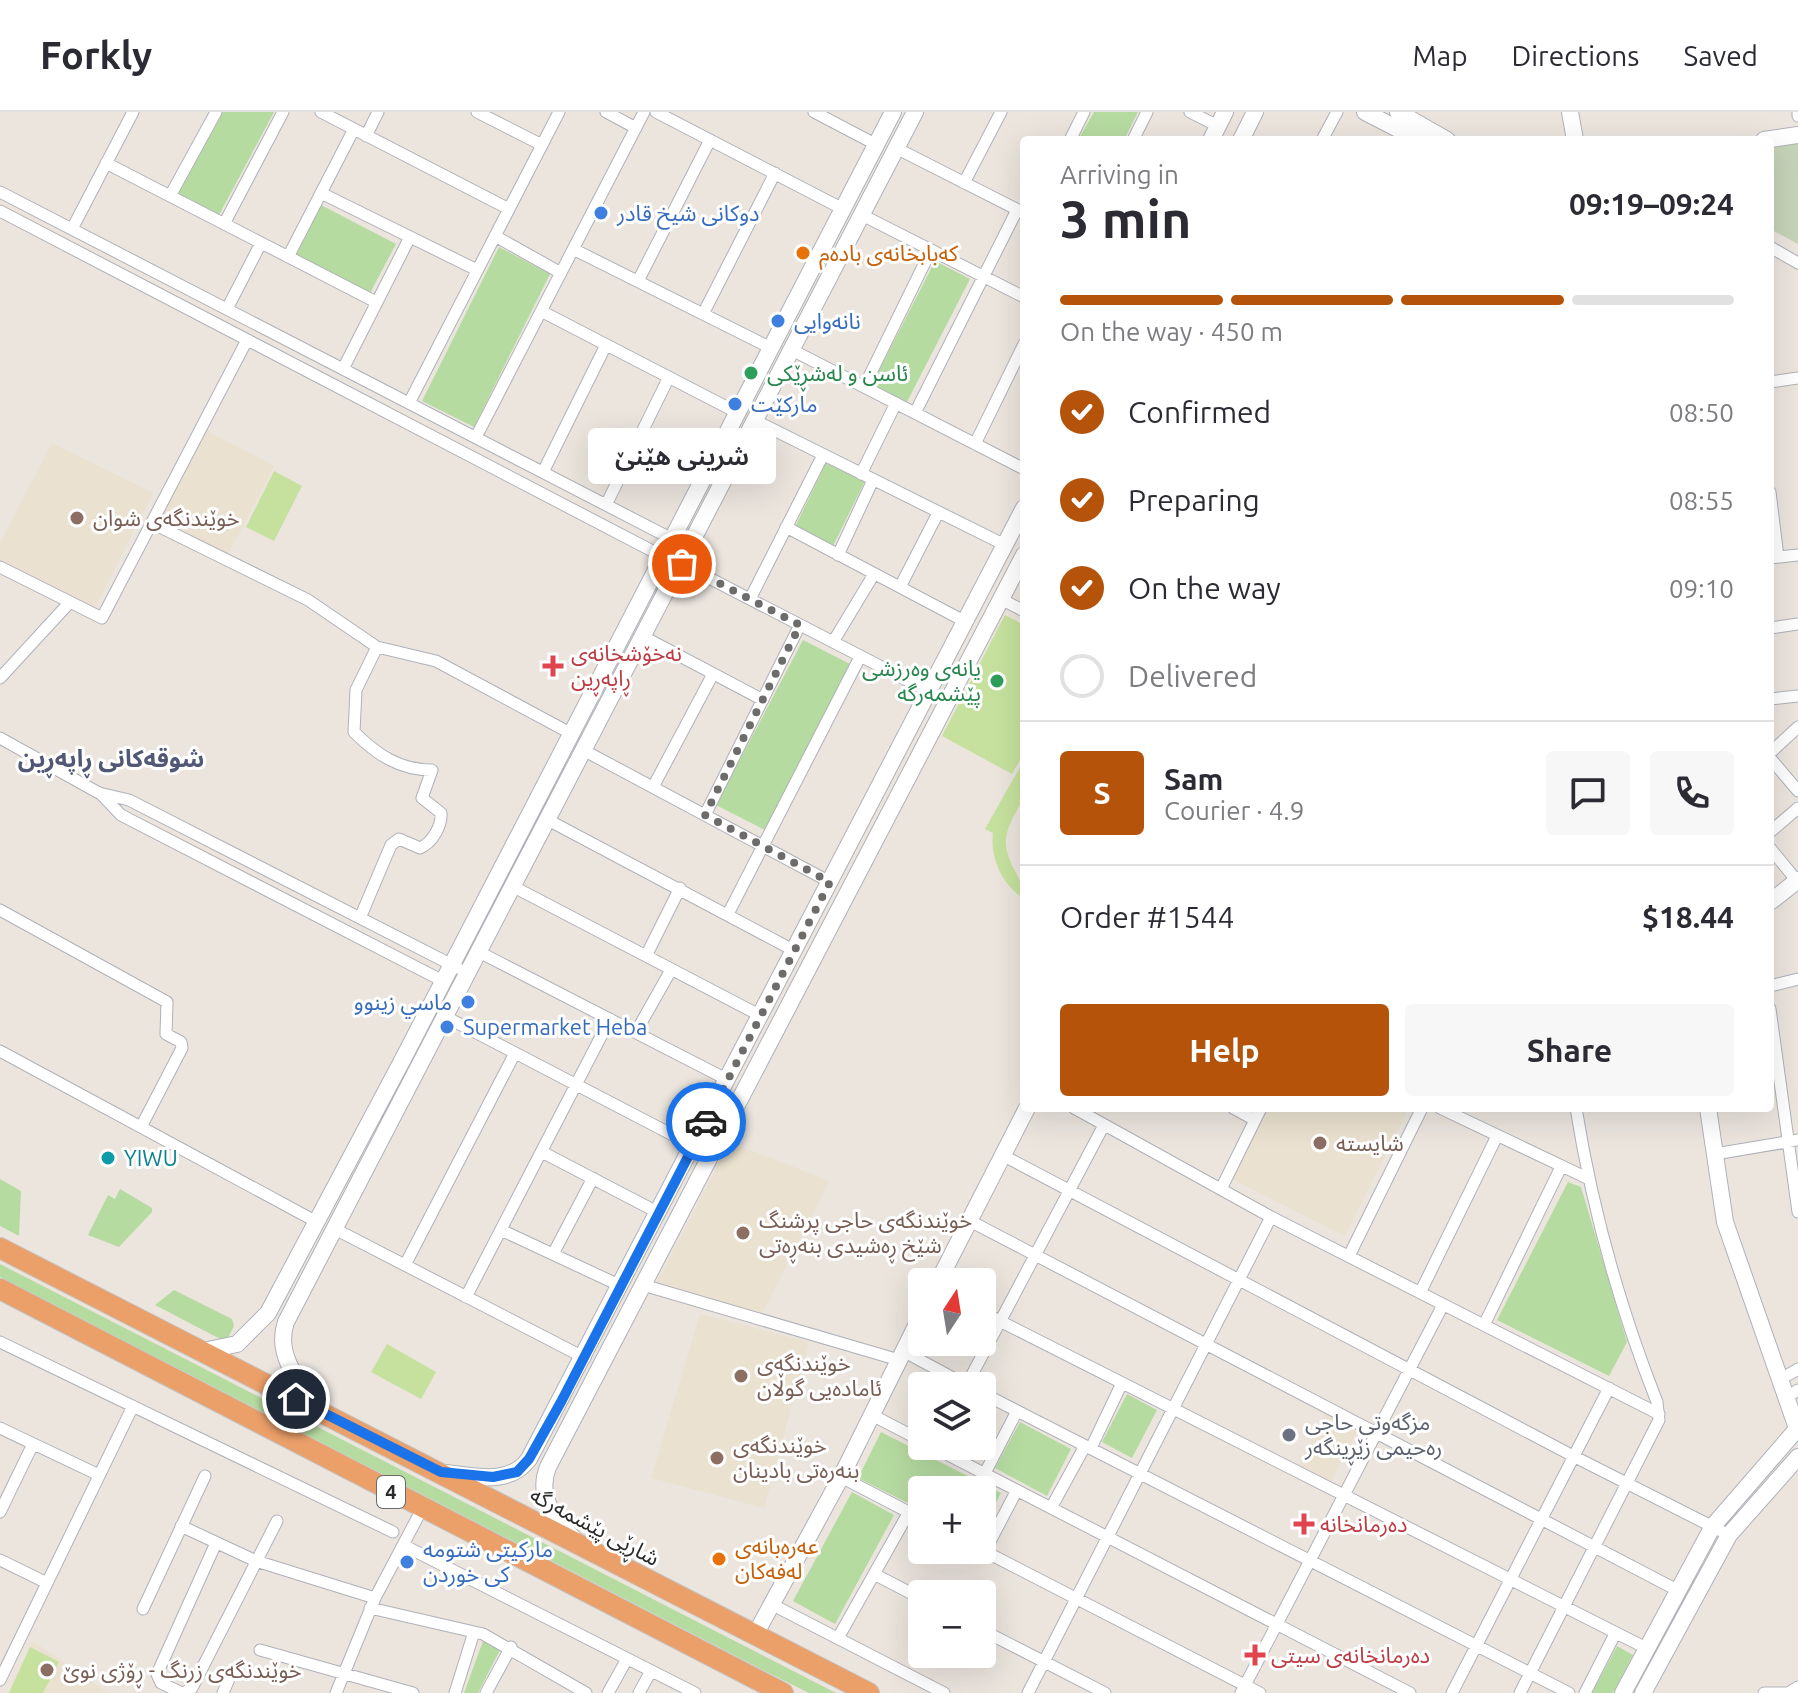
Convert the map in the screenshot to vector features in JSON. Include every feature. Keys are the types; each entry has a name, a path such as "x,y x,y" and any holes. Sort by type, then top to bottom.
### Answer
{"highway":[{"name":"شاڕێی پێشمەرگە","path":"0,1248 869,1693"},
{"name":"4","path":"0,1289 783,1693"}],"street":[{"path":"72,229 133,112"},
{"path":"170,196 216,112"},
{"path":"224,224 283,112"},
{"path":"321,112 509,209"},
{"path":"366,136 378,112"},
{"path":"477,112 542,145"},
{"path":"409,403 559,112"},
{"path":"606,112 636,128"},
{"path":"476,437 644,112"},
{"path":"656,112 843,209"},
{"path":"814,112 877,145"},
{"path":"203,1351 237,1344 261,1322 388,1089 893,112"},
{"path":"320,1411 289,1366 283,1332 915,112"},
{"path":"964,183 1001,112"},
{"path":"1072,136 1084,112"},
{"path":"1135,136 1147,112"},
{"path":"1190,112 1218,126"},
{"path":"1243,136 1255,112"},
{"path":"1324,136 1337,112"},
{"path":"1365,112 1434,136"},
{"path":"1398,112 1414,130"},
{"path":"1570,112 1574,136"},
{"path":"288,257 354,129"},
{"path":"1774,139 1798,135"},
{"path":"638,281 710,140"},
{"path":"896,148 1020,211"},
{"path":"106,163 376,302"},
{"path":"703,314 775,173"},
{"path":"0,192 672,539"},
{"path":"321,193 477,270"},
{"path":"22,222 29,206"},
{"path":"0,211 662,556"},
{"path":"915,413 982,276 1020,213"},
{"path":"862,215 1020,295"},
{"path":"495,236 561,273"},
{"path":"343,369 410,237"},
{"path":"227,309 261,243"},
{"path":"823,248 840,257"},
{"path":"573,249 771,348"},
{"path":"1774,249 1798,263"},
{"path":"864,387 931,250"},
{"path":"541,311 738,413"},
{"path":"0,567 102,618 247,340"},
{"path":"543,472 606,345"},
{"path":"792,350 1020,467"},
{"path":"975,444 1020,352"},
{"path":"606,505 669,377"},
{"path":"1774,381 1798,378"},
{"path":"861,474 896,403"},
{"path":"422,431 430,414"},
{"path":"756,421 1005,545"},
{"path":"750,599 823,455"},
{"path":"838,555 873,480"},
{"path":"900,587 938,513"},
{"path":"441,1472 493,1477 517,1472 529,1459 585,1358 1020,516"},
{"path":"152,523 308,600 377,647 436,661 572,734"},
{"path":"786,527 966,622"},
{"path":"1774,558 1798,555"},
{"path":"582,1546 553,1514 543,1490 548,1467 1020,563"},
{"path":"682,564 930,692"},
{"path":"833,642 874,574"},
{"path":"1001,599 1020,609"},
{"path":"0,678 70,602"},
{"path":"1774,627 1798,624"},
{"path":"705,815 800,625"},
{"path":"644,637 763,700"},
{"path":"360,918 391,845 399,839 420,848 428,845 442,821 441,813 422,798 432,770 416,770 392,762 373,752 354,732 356,690 377,647"},
{"path":"728,914 860,657"},
{"path":"653,787 713,674"},
{"path":"1774,699 1798,696"},
{"path":"1774,752 1798,727"},
{"path":"0,738 99,793 129,800 469,973"},
{"path":"903,744 919,753"},
{"path":"585,751 830,882"},
{"path":"1774,761 1798,791"},
{"path":"99,793 121,815 443,981"},
{"path":"1774,829 1798,808"},
{"path":"548,820 795,951"},
{"path":"1774,853 1797,881 1774,899"},
{"path":"514,887 761,1016"},
{"path":"646,956 680,888"},
{"path":"304,908 313,892"},
{"path":"0,910 167,1002 166,1034 181,1042 182,1048 141,1127"},
{"path":"479,952 728,1080"},
{"path":"636,1032 671,970"},
{"path":"1774,985 1798,979"},
{"path":"777,986 795,994"},
{"path":"446,1017 694,1146"},
{"path":"466,1297 610,1019"},
{"path":"1774,1032 1793,1140 1797,1205"},
{"path":"0,1051 315,1221"},
{"path":"405,1265 515,1053"},
{"path":"388,1089 404,1098"},
{"path":"945,1268 1025,1112"},
{"path":"1083,1112 1271,1217 1659,1414"},
{"path":"1240,1112 1255,1120"},
{"path":"1221,1189 1259,1112"},
{"path":"1349,1256 1420,1112"},
{"path":"1448,1112 1587,1178"},
{"path":"1520,1693 1655,1432 1659,1414 1621,1300 1587,1178 1577,1112"},
{"path":"1623,1693 1713,1526 1798,1430 1792,1394 1781,1379 1725,1222 1709,1112"},
{"path":"974,1372 1104,1125"},
{"path":"1420,1293 1497,1136"},
{"path":"1715,1154 1793,1140"},
{"path":"542,1152 659,1213"},
{"path":"1004,1156 1729,1535"},
{"path":"1484,1325 1561,1167"},
{"path":"553,1254 593,1178"},
{"path":"676,1182 694,1191"},
{"path":"1028,1693 1271,1217"},
{"path":"970,1221 1679,1591"},
{"path":"335,1229 585,1358"},
{"path":"501,1230 621,1286"},
{"path":"643,1285 901,1355 937,1372"},
{"path":"1243,1689 1443,1305"},
{"path":"996,1319 1648,1649"},
{"path":"755,1635 841,1477 908,1341"},
{"path":"0,1342 393,1532"},
{"path":"1781,1379 1798,1369"},
{"path":"1051,1508 1122,1383"},
{"path":"1452,1693 1609,1388"},
{"path":"996,1400 1569,1693"},
{"path":"561,1402 578,1411"},
{"path":"0,1680 133,1406"},
{"path":"985,1473 1017,1411"},
{"path":"872,1415 908,1434"},
{"path":"0,1428 99,1475"},
{"path":"1,1509 33,1444"},
{"path":"1643,1693 1729,1535 1798,1457"},
{"path":"959,1460 1410,1693"},
{"path":"143,1609 205,1476"},
{"path":"841,1477 908,1511"},
{"path":"996,1529 1017,1490"},
{"path":"336,1693 372,1603 422,1509"},
{"path":"838,1638 908,1514"},
{"path":"216,1543 157,1674 161,1683 183,1693 192,1688 277,1521"},
{"path":"181,1526 256,1561 372,1603 474,1632 511,1647 586,1693"},
{"path":"403,1545 695,1693"},
{"path":"996,1557 1243,1689 1260,1693"},
{"path":"0,1560 47,1583"},
{"path":"874,1574 908,1592"},
{"path":"773,1605 944,1693"},
{"path":"455,1693 474,1632"},
{"path":"1585,1693 1615,1634"},
{"path":"996,1637 1105,1693"},
{"path":"486,1693 511,1647"},
{"path":"260,1650 413,1693"},
{"path":"608,1693 627,1659"},
{"path":"639,1693 651,1671"},
{"path":"224,1693 231,1674"},
{"path":"1764,1693 1788,1693 1798,1687"}],"shaded area":[{"path":"204,429 274,466 228,555 158,520"},
{"name":"خوێندنگەی شوان","path":"52,443 153,493 95,608 0,560 0,543"},
{"name":"شایستە","path":"1265,1112 1407,1112 1345,1236 1232,1179"},
{"name":"خوێندنگەی حاجی پرشنگ شێخ ڕەشیدی بنەڕەتی","path":"730,1142 829,1181 761,1316 656,1284"},
{"path":"700,1314 809,1342 764,1508 651,1478"},
{"path":"1325,1413 1358,1430 1331,1481 1299,1465"},
{"name":"خوێندنگەی زرنگ - ڕۆژی نوێ","path":"33,1641 108,1693 8,1693"}],"green space":[{"path":"221,112 274,112 219,215 177,193"},
{"path":"1094,112 1138,112 1126,136 1080,136"},
{"path":"1798,142 1798,244 1774,231 1774,145"},
{"path":"321,205 396,244 370,293 296,255"},
{"path":"499,247 550,274 474,427 422,401"},
{"path":"935,261 970,279 907,402 872,384"},
{"path":"826,463 865,481 833,546 795,527"},
{"path":"274,471 302,486 274,541 246,527"},
{"name":"یانەی وەرزشی پێشمەرگە","path":"1005,615 1020,623 1020,760 1012,774 942,736"},
{"path":"803,640 850,664 765,830 716,805"},
{"path":"1020,767 1020,804 1009,827 1006,849 1020,882 1020,896 999,870 993,852 993,833 985,829"},
{"path":"0,1179 21,1191 19,1236 0,1226"},
{"path":"1568,1182 1581,1187 1627,1342 1609,1376 1497,1320"},
{"path":"120,1189 152,1208 152,1212 119,1247 88,1235 108,1195 115,1199"},
{"path":"0,1264 836,1693 809,1693 767,1672 0,1277"},
{"path":"174,1290 232,1319 234,1326 226,1342 155,1305"},
{"path":"387,1344 436,1372 421,1399 371,1372"},
{"path":"1127,1394 1157,1410 1132,1458 1102,1442"},
{"path":"1020,1422 1071,1449 1047,1496 995,1468"},
{"path":"881,1432 908,1446 908,1460 936,1460 968,1476 908,1476 908,1503 858,1478"},
{"path":"852,1492 894,1515 835,1624 793,1601"},
{"path":"483,1641 500,1650 478,1693 464,1693"},
{"path":"1617,1646 1633,1655 1613,1693 1592,1693"},
{"path":"30,1647 59,1662 43,1693 9,1693"}],"way so far":[{"path":"682,564 800,625 705,815 830,882 706,1122"}],"place":[{"name":"دوکانی شیخ قادر","path":"601,213"},
{"name":"کەبابخانەی بادەم","path":"803,253"},
{"name":"نانەوایی","path":"778,321"},
{"name":"ئاسن و لەشڕێکی","path":"751,373"},
{"name":"مارکێت","path":"735,404"},
{"name":"خوێندنگەی شوان","path":"77,518"},
{"name":"شرینی هێنێ","path":"682,564"},
{"name":"نەخۆشخانەی ڕاپەڕین","path":"553,666"},
{"name":"یانەی وەرزشی پێشمەرگە","path":"997,681"},
{"name":"ماسي زينوو","path":"468,1002"},
{"name":"Supermarket Heba","path":"447,1027"},
{"name":"شایستە","path":"1320,1143"},
{"name":"YIWU","path":"108,1158"},
{"name":"خوێندنگەی حاجی پرشنگ شێخ ڕەشیدی بنەڕەتی","path":"743,1233"},
{"name":"خوێندنگەی ئامادەیی گوڵان","path":"741,1376"},
{"name":"مزگەوتی حاجی رەحیمی زێڕینگەر","path":"1289,1435"},
{"name":"خوێندنگەی بنەرەتی بادینان","path":"717,1458"},
{"name":"دەرمانخانە","path":"1304,1524"},
{"name":"عەرەبانەی لەفەکان","path":"719,1559"},
{"name":"مارکیتی شتومه کی خوردن","path":"407,1562"},
{"name":"دەرمانخانەی سیتی","path":"1255,1655"},
{"name":"خوێندنگەی زرنگ - ڕۆژی نوێ","path":"47,1670"}],"district":[{"name":"شوقەکانی ڕاپەڕین","path":"111,759"}],"route":[{"path":"296,1399 441,1472 493,1477 517,1472 529,1459 561,1402 706,1122"}]}
